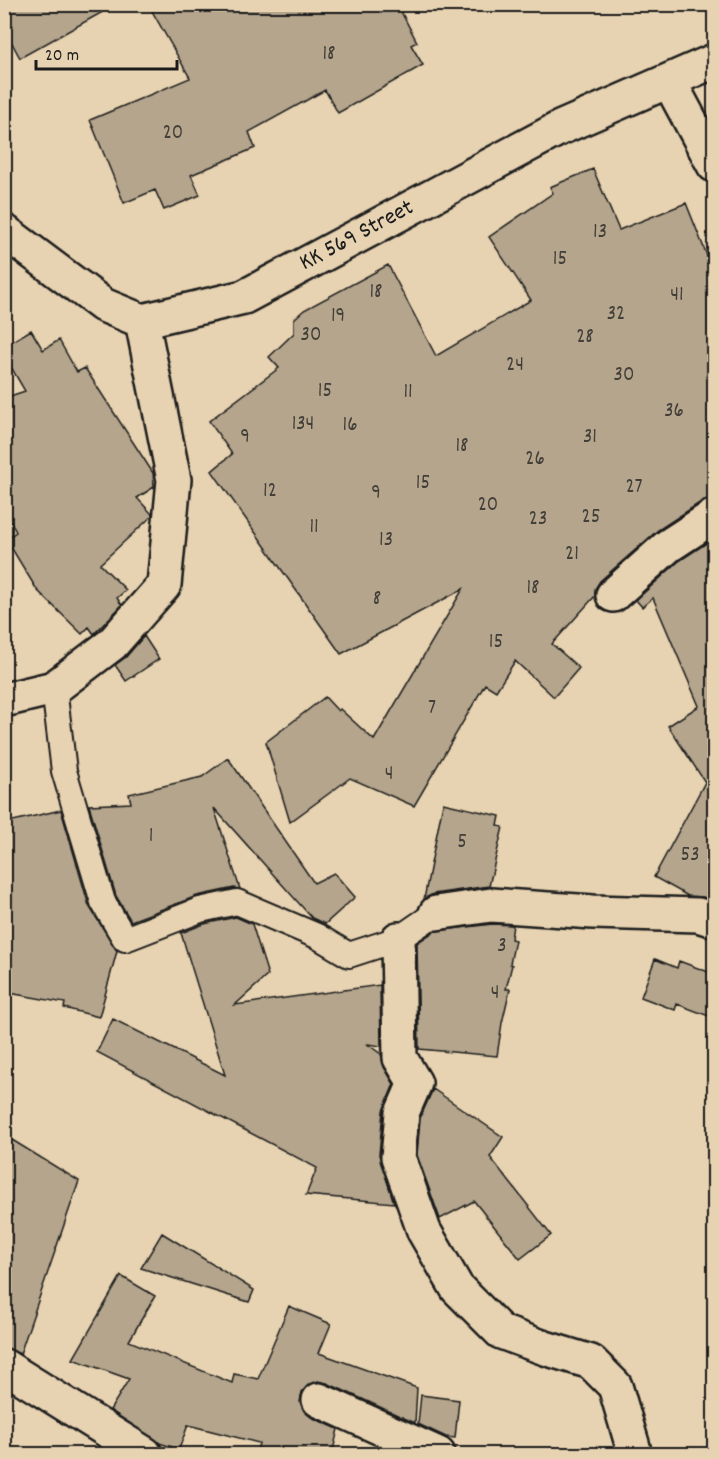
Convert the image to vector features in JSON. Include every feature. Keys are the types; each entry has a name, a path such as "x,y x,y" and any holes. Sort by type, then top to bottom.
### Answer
{"street":[{"name":"KK 569 Street","path":"142,321 244,297 560,128 714,61"},
{"path":"669,81 714,165"},
{"path":"4,231 103,305 142,321 174,480 164,585 112,644 54,688 4,700"},
{"path":"613,594 668,546 714,516"},
{"path":"436,913 491,905 593,912 698,915 714,920"},
{"path":"398,939 400,1058 415,1083 402,1113 398,1157 424,1231 457,1288 501,1332 591,1362 615,1386 633,1447 632,1455"},
{"path":"4,1366 145,1455"},
{"path":"319,1400 438,1455"}],"lane":[{"path":"54,688 64,771 103,902 124,939 200,910 237,902 317,936 350,955 398,939 436,913"}],"building":[{"path":"4,4 117,4 20,58 4,28"},
{"path":"148,4 397,4 417,42 411,45 423,65 338,113 325,90 249,132 255,148 191,175 200,195 164,210 155,190 124,203 90,120 190,78"},
{"path":"593,169 619,230 686,203 714,273 714,498 704,500 658,530 600,581 595,589 595,596 552,644 579,668 554,697 515,661 496,691 485,684 414,806 350,778 290,822 266,742 325,697 338,711 340,709 374,740 463,589 341,654 212,471 232,454 209,421 279,368 269,357 294,333 294,319 304,310 388,265 436,356 531,300 489,237 553,193 550,187"},
{"path":"31,330 43,350 59,340 77,372 85,368 153,473 154,487 137,498 152,516 100,564 126,590 117,598 122,605 94,634 89,627 82,634 37,590 6,539 16,532 4,508 4,398 25,391 4,355 4,346"},
{"path":"714,538 714,901 703,897 688,896 654,877 705,782 668,726 699,706 653,598 642,607 636,600 679,561"},
{"path":"144,636 159,659 126,681 115,665 126,657"},
{"path":"228,758 314,883 334,873 355,897 325,924 312,918 214,808 240,889 234,888 197,896 131,921 116,896 89,805 131,803 129,794 202,777"},
{"path":"443,803 500,816 498,826 503,827 489,886 433,894 424,899"},
{"path":"61,810 89,906 117,951 99,1017 64,1008 65,1003 4,992 4,823"},
{"path":"236,917 252,924 268,975 235,1005 380,985 381,1046 367,1044 381,1054 384,1067 394,1084 383,1111 379,1155 394,1203 306,1195 317,1168 97,1052 113,1019 225,1075 181,933 204,924"},
{"path":"492,924 513,925 511,939 515,940 506,989 510,989 497,1056 419,1049 417,943 435,931"},
{"path":"655,959 677,968 679,961 714,974 714,1018 677,1004 675,1010 641,997"},
{"path":"433,1089 503,1137 490,1157 551,1235 520,1259 474,1201 440,1219 417,1155 420,1118"},
{"path":"4,1135 79,1181 20,1354 4,1347"},
{"path":"162,1233 254,1290 249,1302 141,1268"},
{"path":"121,1276 155,1296 129,1341 232,1383 234,1374 258,1379 289,1306 331,1324 319,1353 417,1388 415,1423 318,1381 309,1384 302,1392 300,1402 304,1411 311,1417 338,1429 332,1455 256,1455 259,1443 188,1425 179,1449 159,1443 110,1410 129,1379 73,1359"},
{"path":"421,1395 459,1400 455,1438 446,1437 418,1424"}]}
